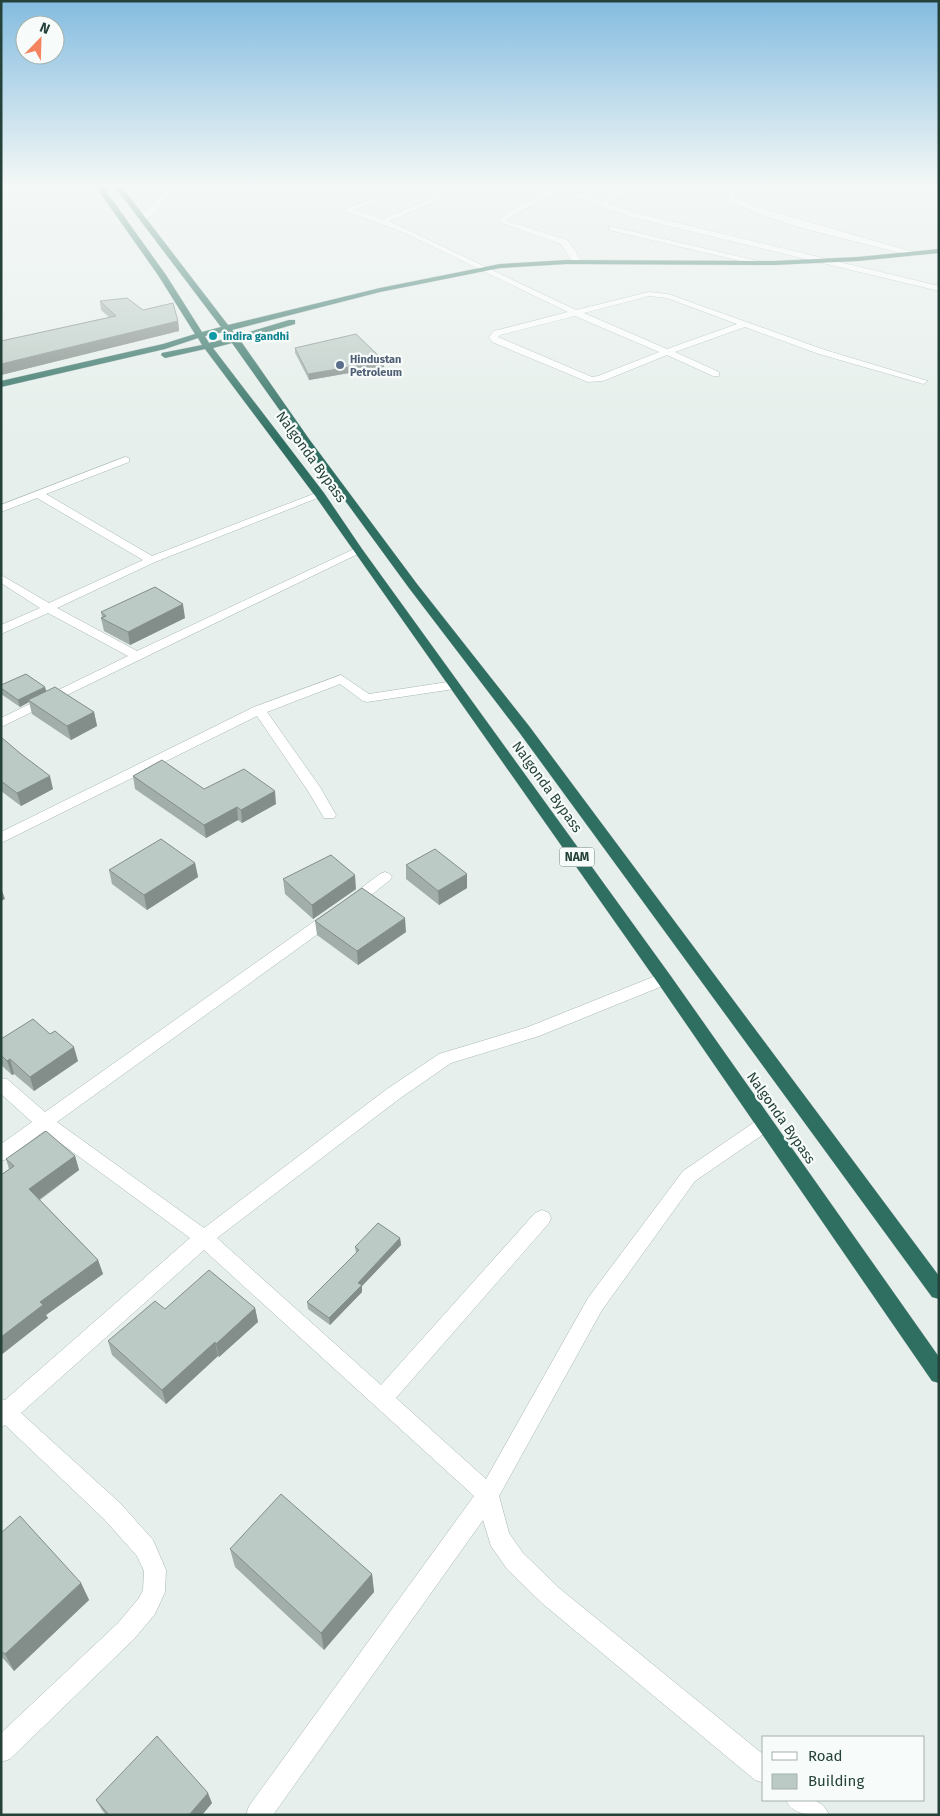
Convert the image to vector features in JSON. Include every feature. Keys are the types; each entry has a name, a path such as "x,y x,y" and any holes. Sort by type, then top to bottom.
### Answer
{"highway":[{"name":"Nalgonda Bypass","path":"160,272 204,341 320,495 664,979 939,1374"},
{"name":"Nalgonda Bypass","path":"182,272 231,334 306,441 536,745 939,1291"},
{"path":"1,393 388,293 438,276 465,272"},
{"path":"1,384 165,346 204,341 413,284"}],"street":[{"path":"489,272 576,313 669,351 716,374"},
{"path":"870,272 939,289"},
{"path":"746,324 669,351 600,379 591,380 494,340 493,337 497,333 649,294 660,294 746,324 838,357 923,381"},
{"path":"1,509 125,460"},
{"path":"38,494 151,560"},
{"path":"1,630 50,609 151,560 320,495"},
{"path":"1,723 358,551"},
{"path":"1,578 50,609 137,656"},
{"path":"1,838 259,710 341,679 368,698 454,685"},
{"path":"259,710 315,790 329,815"},
{"path":"1,1154 385,877"},
{"path":"1,1750 126,1631 147,1606 154,1592 154,1570 145,1548 112,1511 3,1412 204,1238 393,1094 445,1058 532,1032 664,979"},
{"path":"1,1084 44,1122 204,1238 488,1495 499,1538 514,1561 551,1596 762,1769"},
{"path":"258,1815 488,1495 595,1304 689,1176 765,1124"},
{"path":"382,1399 542,1218"},
{"path":"799,1801 817,1815"}],"building":[{"path":"127,298 143,310 173,303 178,321 1,364 1,341 116,316 100,301"},
{"path":"356,334 384,361 308,374 295,348"},
{"path":"155,587 183,604 128,632 101,618 106,616 101,612"},
{"path":"26,674 45,687 18,700 1,688 1,685"},
{"path":"55,687 94,712 67,726 28,700"},
{"path":"1,737 50,776 17,793 1,781"},
{"path":"162,760 204,789 244,769 275,791 241,810 237,807 204,825 133,776"},
{"path":"161,839 195,863 144,895 109,870"},
{"path":"435,849 467,874 438,891 406,865"},
{"path":"331,855 355,875 312,905 283,879"},
{"path":"362,888 405,918 357,951 315,921"},
{"path":"33,1019 50,1034 55,1031 74,1047 30,1077 10,1059 7,1061 1,1055 1,1039"},
{"path":"46,1131 75,1156 29,1189 98,1260 40,1302 43,1305 1,1337 1,1175 14,1166 6,1159"},
{"path":"378,1223 400,1238 358,1283 362,1285 329,1318 307,1302 359,1250 355,1247"},
{"path":"209,1270 255,1308 162,1390 108,1341 155,1301 165,1309"},
{"path":"281,1494 372,1574 321,1633 230,1549"},
{"path":"20,1516 81,1583 5,1654 1,1651 1,1533"},
{"path":"157,1736 208,1793 189,1815 109,1815 96,1800"}],"place":[{"name":"indira gandhi","path":"213,336"},
{"name":"Hindustan Petroleum","path":"340,365"}]}
